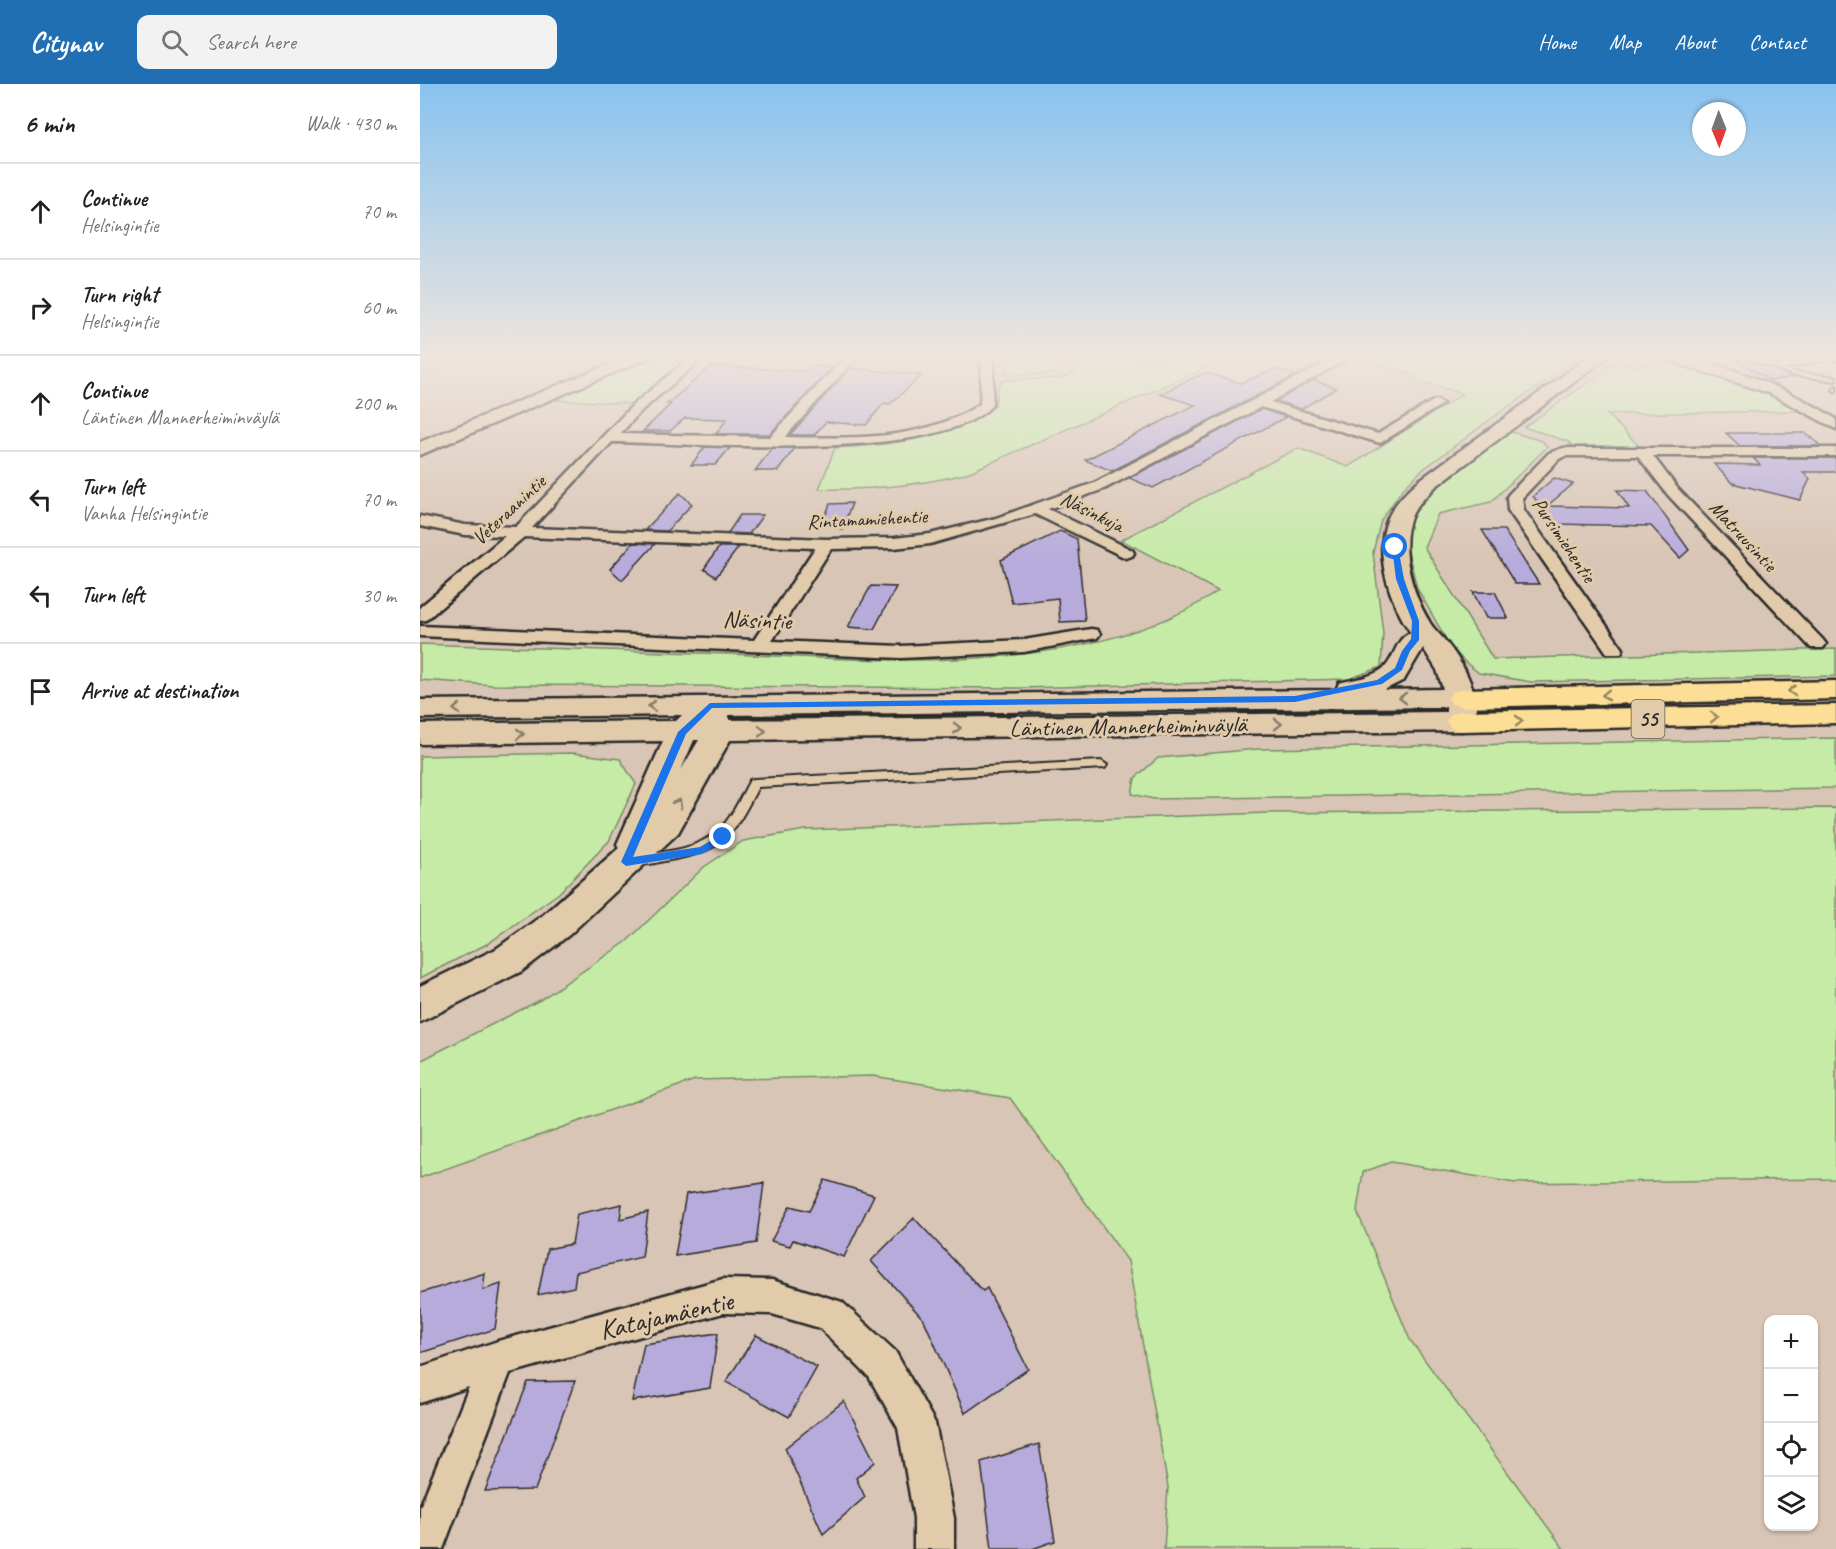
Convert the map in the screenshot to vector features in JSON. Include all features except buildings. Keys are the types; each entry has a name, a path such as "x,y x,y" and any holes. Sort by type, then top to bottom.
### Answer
{"main road":[{"path":"420,449 480,424"},
{"path":"1453,706 1430,685 1400,579 1395,547 1397,523 1406,506 1428,483 1506,424"},
{"path":"1295,699 1379,682 1398,670 1415,631"},
{"name":"Läntinen Mannerheiminväylä","path":"420,709 714,719 1453,706 1836,690"},
{"name":"Läntinen Mannerheiminväylä","path":"714,719 1295,699 1453,706 1836,714"},
{"path":"420,734 682,732 714,719"},
{"path":"420,1005 509,960 556,925 666,824 714,719"},
{"path":"626,862 682,732"}],"street":[{"name":"Veteraanintie","path":"420,616 520,532 622,424"},
{"path":"773,442 790,424"},
{"path":"611,438 866,442 900,437 942,424"},
{"name":"Rintamamiehentie","path":"420,521 465,530 826,544 894,543 930,539 1038,510 1099,486 1220,424"},
{"path":"1330,424 1380,440 1405,424"},
{"name":"Pursimiehentie","path":"1614,649 1516,510 1514,496 1554,456 1563,452 1836,452"},
{"name":"Matruusintie","path":"1643,453 1673,492 1817,644"},
{"name":"Näsinkuja","path":"1038,510 1126,553"},
{"path":"759,646 826,544"},
{"name":"Näsintie","path":"420,631 901,652 986,649 1036,644 1091,634"},
{"name":"Katajamäentie","path":"420,1385 498,1359 723,1296 772,1297 830,1314 882,1364 916,1423 934,1518 934,1549"},
{"path":"423,1549 498,1359"}],"lane":[{"path":"626,862 702,850 723,837 736,820 754,783 1101,765"}],"green space":[{"path":"1078,424 965,474 929,482 892,486 819,489 835,448 897,442 941,433 961,426"},
{"path":"1415,424 1484,424 1421,471 1401,491 1381,520 1373,552 1383,633 1381,667 1349,679 1020,688 494,685 420,680 420,644 915,660 981,658 1046,651 1109,639 1167,619 1218,591 1121,540 1298,448 1348,467"},
{"path":"1528,424 1617,424 1640,447 1573,447 1569,442 1524,427"},
{"path":"1508,431 1542,441 1547,447 1491,502 1438,514 1424,547 1493,659 1836,649 1836,676 1531,682 1479,673 1450,646 1417,588 1407,548 1408,531 1412,515 1432,491"},
{"path":"1836,738 1836,788 1154,799 1132,794 1135,778 1158,758 1258,749"},
{"path":"573,753 620,759 636,784 609,841 559,893 489,943 420,978 420,756"},
{"path":"1836,808 1836,1179 1515,1183 1391,1162 1363,1172 1357,1211 1410,1340 1564,1549 1164,1549 1168,1487 1128,1261 1010,1098 873,1076 695,1080 420,1178 420,1061 540,1000 626,942 704,867 743,841 805,830 1267,813"}],"route":[{"path":"723,837 702,850 626,862 682,732 710,705 1295,699 1379,682 1398,670 1406,651 1415,640 1416,621 1400,579 1395,547"}]}
